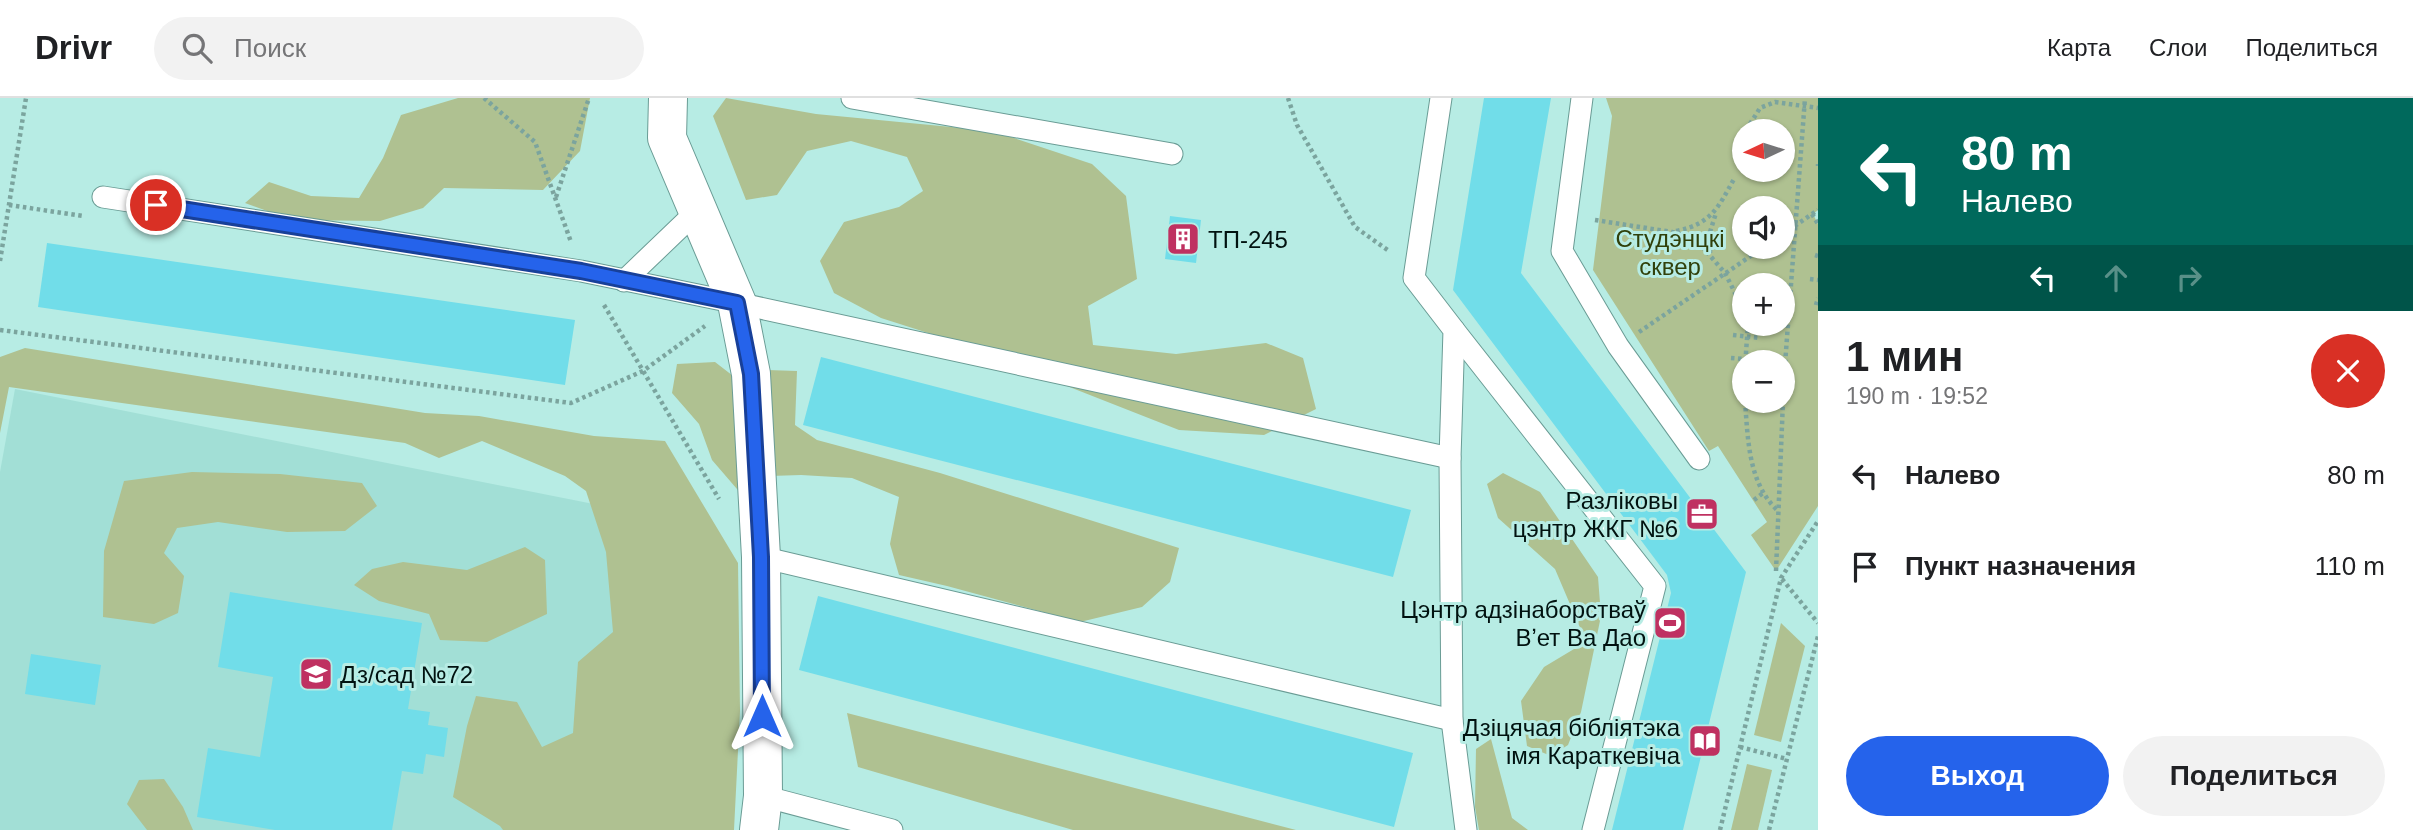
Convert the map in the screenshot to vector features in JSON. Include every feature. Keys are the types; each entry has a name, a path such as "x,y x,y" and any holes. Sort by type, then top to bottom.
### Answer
{"street":[{"path":"668,98 667,138 737,303 751,374 761,557 761,813"}],"lane":[{"path":"852,98 1172,154"},
{"path":"1441,98 1414,278 1655,586 1593,830"},
{"path":"1581,98 1562,251 1618,346 1699,459"},
{"path":"103,197 581,271 1450,458"},
{"path":"625,281 697,211"},
{"path":"1454,330 1450,458 1452,720 1466,830"},
{"path":"761,557 1452,720"},
{"path":"761,813 892,830"}],"path":[{"path":"0,261 26,98"},
{"path":"484,98 536,142 581,271 719,499"},
{"path":"555,199 589,98"},
{"path":"1288,98 1297,125 1355,227 1386,251 1418,254"},
{"path":"1795,226 1805,98"},
{"path":"1753,119 1760,107 1775,102 1818,108"},
{"path":"1710,253 1710,232 1716,211 1732,182"},
{"path":"1795,226 1818,210"},
{"path":"1672,232 1691,228 1716,211"},
{"path":"1812,214 1818,224"},
{"path":"1595,220 1686,236 1710,253 1732,287"},
{"path":"1618,346 1746,259"},
{"path":"1810,279 1818,280"},
{"path":"1816,305 1818,298"},
{"path":"0,330 571,403 643,371 737,303"},
{"path":"1740,336 1760,338"},
{"path":"1745,350 1746,337"},
{"path":"1747,413 1751,457 1763,493 1777,511"},
{"path":"1776,571 1782,413"},
{"path":"1754,500 1763,493"},
{"path":"1720,830 1781,578 1818,521"},
{"path":"1781,578 1818,623"},
{"path":"1769,830 1818,636"},
{"path":"1740,747 1787,759"}],"shaded area":[{"name":"Дз/сад №72","path":"15,389 659,517 603,830 0,830 0,472"}],"green space":[{"path":"458,98 590,98 580,151 543,190 444,188 423,208 380,221 292,220 245,203 269,182 311,196 359,198 383,158 401,115"},
{"path":"726,98 816,114 993,131 1092,164 1126,196 1137,279 1088,306 1093,345 1176,354 1266,343 1303,358 1316,409 1264,435 1179,430 947,339 881,318 834,293 820,261 844,222 899,207 923,191 907,157 851,141 807,151 777,195 746,200 713,116"},
{"name":"Студэнцкі сквер","path":"1606,98 1818,98 1818,210 1813,214 1818,224 1818,506 1776,571 1751,535 1767,522 1718,446 1709,451 1593,270 1612,116"},
{"path":"25,348 425,413 479,416 594,436 665,441 738,563 740,711 734,830 503,830 453,797 467,726 476,696 517,702 542,747 573,733 578,662 613,632 606,552 586,491 565,476 482,441 439,458 405,443 9,387 0,433 0,357"},
{"path":"715,362 737,379 743,496 712,460 699,424 672,393 677,364"},
{"path":"767,370 797,371 795,425 817,440 940,473 1179,548 1170,582 1142,607 1080,622 899,575 890,544 899,497 852,478 770,476"},
{"path":"192,472 280,474 362,483 377,506 345,531 287,532 218,522 177,528 164,553 184,576 178,613 154,624 103,617 104,551 124,481"},
{"path":"1503,473 1540,492 1598,577 1601,616 1581,712 1568,745 1551,756 1527,746 1521,701 1544,667 1574,649 1581,630 1555,569 1498,518 1487,484"},
{"path":"525,547 545,560 547,614 487,642 440,640 429,614 379,601 354,585 372,569 403,562 467,570"},
{"path":"1781,623 1805,646 1781,742 1754,735"},
{"path":"847,713 1296,830 1073,830 858,767"},
{"path":"1491,739 1512,818 1528,830 1479,830 1475,807 1476,749"},
{"path":"1747,764 1772,770 1758,830 1731,830"},
{"path":"164,779 183,807 193,830 147,830 127,804 139,780"}],"building":[{"path":"1484,98 1551,98 1521,273 1746,572 1683,830 1612,830 1671,593 1667,575 1453,290"},
{"name":"ТП-245","path":"1170,216 1201,220 1196,263 1165,259"},
{"path":"47,243 575,320 565,385 38,307"},
{"path":"821,357 1411,510 1393,577 803,425"},
{"path":"230,592 422,623 408,709 430,712 428,725 448,728 444,757 426,754 423,774 402,771 392,830 275,830 197,817 208,748 260,757 273,677 218,667"},
{"path":"818,596 1413,753 1394,827 799,670"},
{"path":"31,654 101,665 95,705 25,694"}],"place":[{"name":"ТП-245","path":"1183,239"},
{"name":"Разліковы цэнтр ЖКГ №6","path":"1702,514"},
{"name":"Цэнтр адзінаборстваў Вʼет Ва Дао","path":"1670,623"},
{"name":"Дз/сад №72","path":"316,674"},
{"name":"Дзіцячая бібліятэка імя Караткевіча","path":"1705,741"}],"route":[{"path":"156,205 581,271 737,303 751,374 761,557 762,716"}]}
